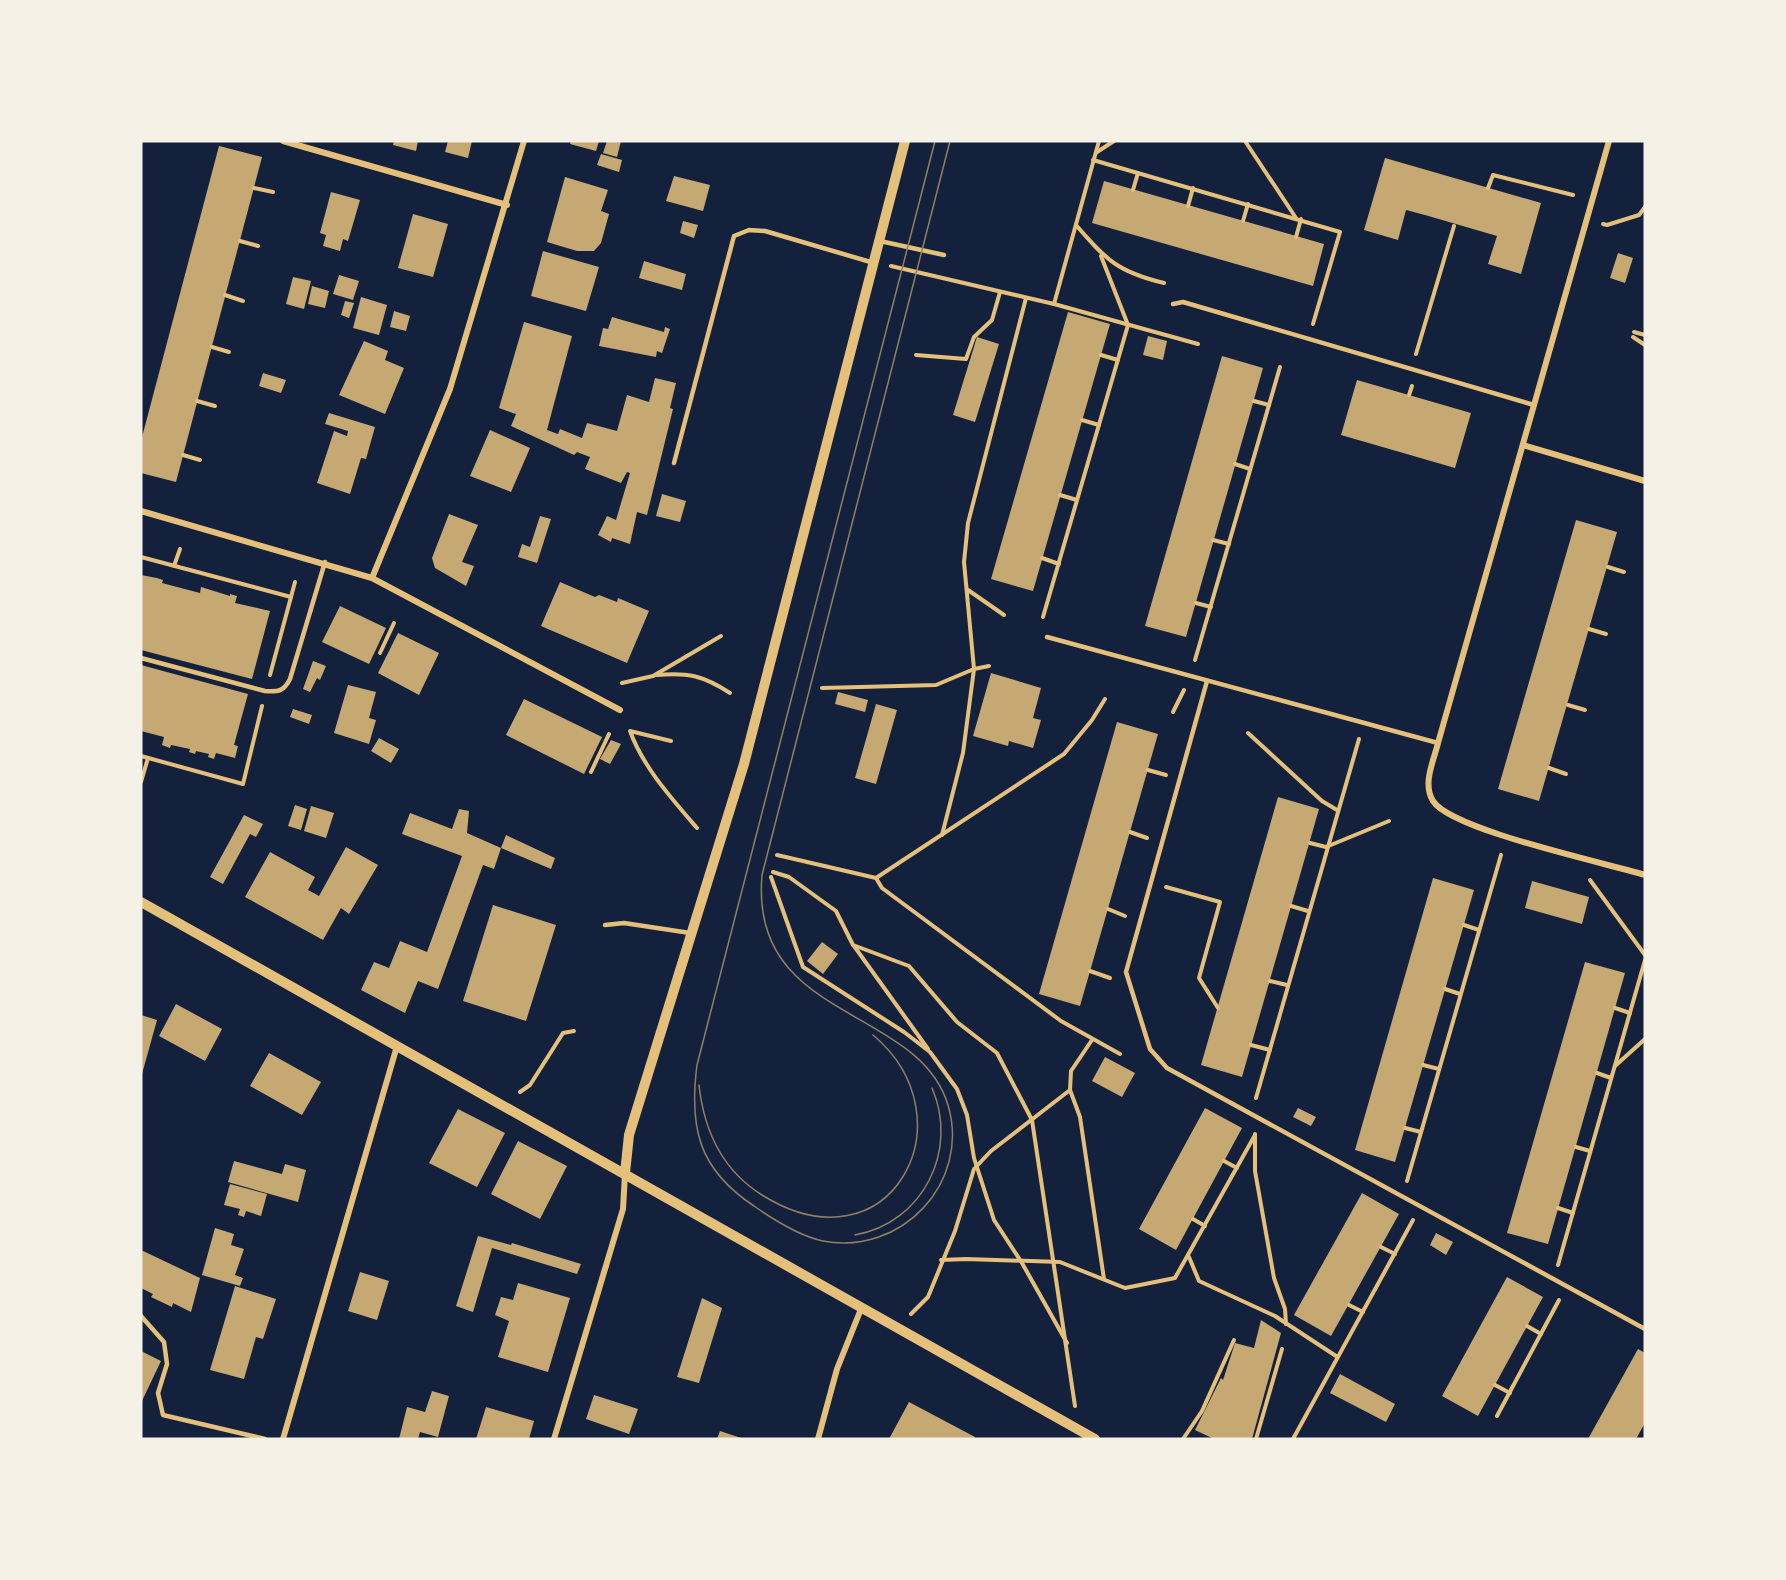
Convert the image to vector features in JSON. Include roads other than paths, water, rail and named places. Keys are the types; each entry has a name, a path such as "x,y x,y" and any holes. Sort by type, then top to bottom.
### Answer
{"street":[{"path":"284,141 507,205"},
{"path":"372,578 450,389 507,205 524,141"},
{"path":"554,1439 623,1209 629,1135 744,764 904,141"},
{"path":"1609,141 1438,743 1429,777 1429,793 1442,810 1474,826 1645,874"},
{"path":"1523,445 1645,481"},
{"path":"141,511 325,562 372,578 620,710"},
{"path":"141,902 1095,1439"},
{"path":"283,1439 397,1046"},
{"path":"818,1439 837,1369 861,1309"}],"lane":[{"path":"674,463 734,236 749,230 765,231 874,263"},
{"path":"880,241 944,255"},
{"path":"1173,304 1183,302 1534,405"},
{"path":"141,658 266,691 280,691 286,688 325,562"},
{"path":"1047,637 1438,743"},
{"path":"1207,681 1126,972 1150,1049 1167,1068 1645,1329"},
{"path":"605,925 624,923 693,933"},
{"path":"141,1316 164,1342 167,1364 158,1393 163,1415 265,1439"}],"tram line":[{"path":"935,141 697,1065 695,1087 697,1127 709,1161 720,1177 735,1192 770,1217 796,1231 823,1241 852,1243 879,1237 903,1225 923,1208 939,1186 949,1161 952,1134 948,1105 931,1072 904,1048 807,986 781,959 765,923 762,875 950,141"},
{"path":"699,1085 705,1118 717,1148 736,1174 748,1185 762,1195 808,1215 847,1216 880,1202 903,1176 916,1144 916,1107 902,1069 873,1035"},
{"path":"855,1235 879,1228 900,1216 916,1200 929,1180 937,1159 941,1135 939,1112 932,1088"}]}
